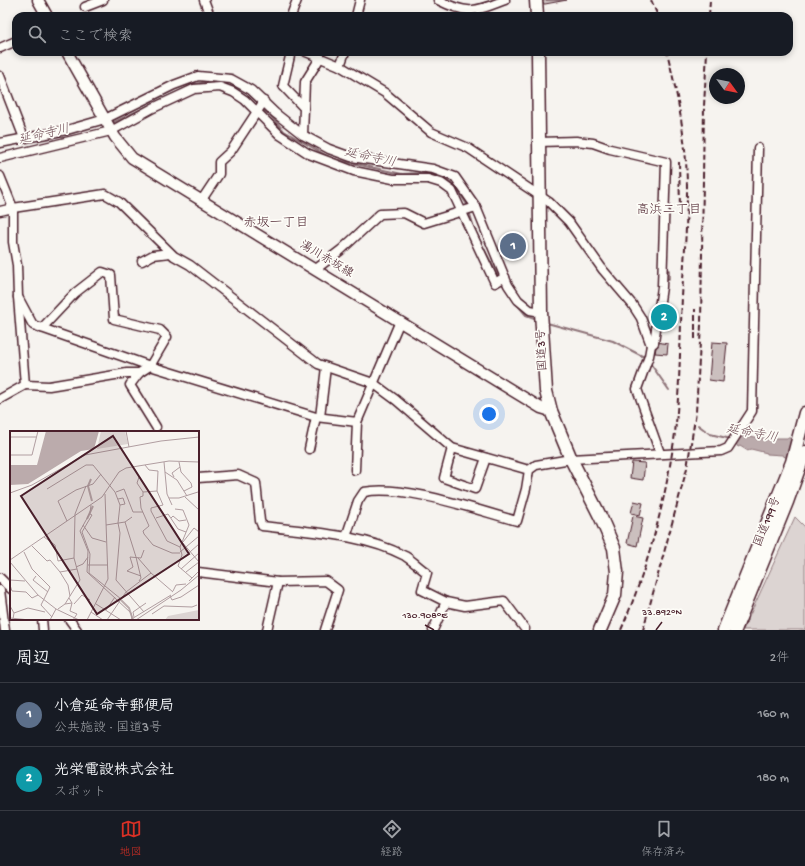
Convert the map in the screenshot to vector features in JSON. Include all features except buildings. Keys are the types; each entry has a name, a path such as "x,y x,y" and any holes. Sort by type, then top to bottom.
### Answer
{"highway":[{"path":"536,0 537,12"},
{"name":"国道3号","path":"538,56 541,197 541,319 546,391 551,411 570,459 601,518 614,548 617,572 615,595 600,630"},
{"name":"国道199号","path":"735,630 797,463 805,413"},
{"name":"国道199号","path":"724,630 797,463 805,452"}],"main road":[{"path":"38,0 45,12"},
{"name":"湯川赤坂線","path":"69,56 111,131 132,158 316,269 541,408 551,411"}],"street":[{"path":"85,7 103,0"},
{"path":"204,0 208,12"},
{"path":"292,12 297,0"},
{"path":"357,12 360,0"},
{"path":"438,0 463,11 473,11 505,0"},
{"path":"0,48 12,43"},
{"path":"290,56 283,86 304,108"},
{"path":"315,56 340,66 385,93 431,132 468,148 549,202 569,222 603,270 632,304 641,318 651,345"},
{"path":"340,66 344,56"},
{"path":"303,135 305,82 320,58"},
{"path":"0,76 24,138"},
{"path":"0,143 105,119 174,85 198,76 231,79 251,90 275,113 303,135 329,149 352,157 433,169 454,177 476,207 505,277 518,300 541,319"},
{"path":"0,158 111,131 153,108 194,89 220,88 245,100 280,135 310,154 365,173 393,179 428,179 441,183 452,191 495,283 505,277"},
{"path":"201,201 218,174 219,162 231,151 264,101"},
{"path":"539,142 576,141 593,143 610,149 666,162 662,287 654,343 651,345 649,356 637,388 660,454"},
{"path":"346,538 358,501 364,492 376,490 426,496 517,521 526,489 529,470 536,465 570,459 615,458 721,451 728,448 752,411 758,148"},
{"path":"365,173 370,160"},
{"path":"0,176 13,208 13,242 17,265 25,386"},
{"path":"0,211 104,194 118,202 170,253 190,265 318,364 373,383 396,400 452,448 529,470"},
{"path":"316,269 341,250 380,214 404,213 424,223 476,207"},
{"path":"476,242 489,238"},
{"path":"142,262 153,255 170,253"},
{"path":"42,328 75,293 102,272 111,275 114,319 160,330 167,337 150,366 139,373 130,385 156,427"},
{"path":"18,297 33,325 150,366 318,417 357,422"},
{"path":"355,470 357,422 400,321"},
{"path":"309,449 318,417 326,367"},
{"path":"0,399 25,386 49,386 126,373 139,373"},
{"path":"452,448 444,478 475,489 486,458"},
{"path":"199,478 238,475 256,483 260,521 262,526 346,538 374,544 406,557 428,573 422,590 446,602 465,606 504,601 525,629"},
{"path":"199,572 278,582 326,581 338,590 325,630"},
{"path":"0,578 10,588"},
{"path":"267,630 278,582"},
{"path":"0,590 5,630"},
{"path":"433,630 446,602"},
{"path":"42,620 43,630"},
{"path":"70,620 76,630"}],"shaded area":[{"path":"740,434 760,438 790,438 792,440 787,458 782,455 767,454 751,449 748,451 740,446 738,447 735,442"},
{"path":"795,517 805,527 805,630 743,630"}],"waterway":[{"name":"延命寺川","path":"110,124 195,84 205,82 221,83"},
{"name":"延命寺川","path":"261,109 270,115 284,131 329,157"},
{"name":"延命寺川","path":"333,159 402,174 422,173 444,178 455,186 468,206"},
{"name":"延命寺川","path":"469,211 475,231 499,278"},
{"name":"延命寺川","path":"501,282 513,299"},
{"name":"延命寺川","path":"516,303 526,315 537,319"},
{"name":"延命寺川","path":"547,323 613,341 646,358"},
{"name":"延命寺川","path":"650,363 669,390"},
{"name":"延命寺川","path":"698,425 710,434 731,439"}],"railway":[{"path":"651,0 656,12"},
{"path":"709,12 710,0"},
{"path":"621,630 640,582 655,533 667,483 677,416 687,171 684,137 668,56"},
{"path":"643,630 687,468 696,412 701,325 704,106 707,56"},
{"path":"679,162 680,208"},
{"path":"695,309 695,339"}],"place":[{"name":"小倉延命寺郵便局","path":"513,246"},
{"name":"光栄電設株式会社","path":"664,317"}],"district":[{"name":"高浜二丁目","path":"669,210"},
{"name":"赤坂一丁目","path":"276,223"}]}
